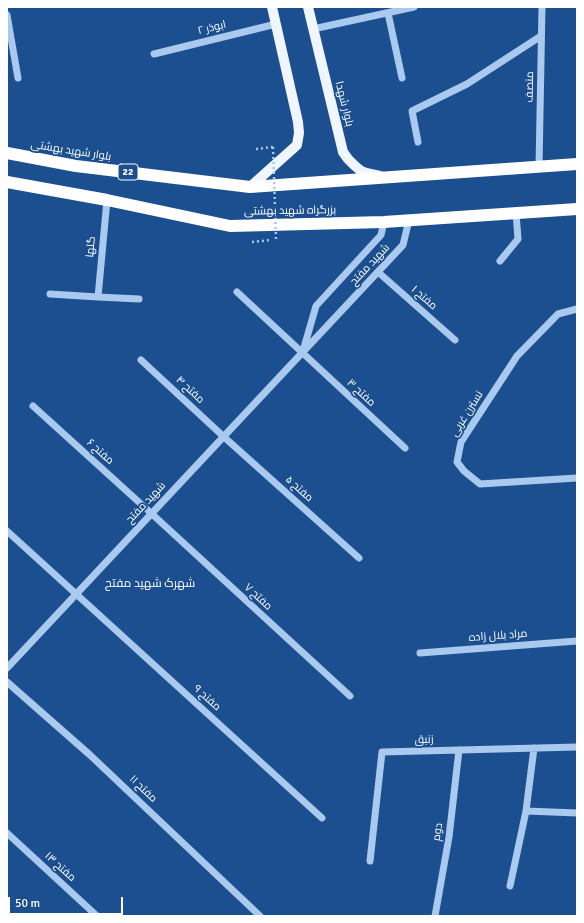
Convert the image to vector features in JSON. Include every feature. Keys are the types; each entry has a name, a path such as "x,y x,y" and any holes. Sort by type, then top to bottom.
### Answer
{"highway":[{"name":"بلوار شهید بهشتی","path":"7,153 76,166 250,187"},
{"path":"250,187 577,164"},
{"name":"بزرگراه شهید بهشتی","path":"7,182 107,200 230,226 384,222 577,209"}],"main road":[{"path":"250,187 297,145 299,133 298,122 272,7"},
{"name":"بلوار شهدا","path":"308,7 312,29 343,152 361,171 390,177"}],"street":[{"path":"312,29 414,7"},
{"name":"منصف","path":"539,167 542,7"},
{"path":"388,13 402,78"},
{"path":"7,19 18,78"},
{"name":"ابوذر ۲","path":"154,54 276,24"},
{"path":"418,142 412,111 467,84 541,36"},
{"name":"گلها","path":"98,297 107,200"},
{"path":"500,261 518,239 516,213"},
{"name":"شهید مفتح","path":"7,668 403,245 409,220"},
{"name":"شهید مفتح","path":"302,353 316,306 382,235 384,222"},
{"name":"مفتح ۱","path":"378,272 455,340"},
{"name":"مفتح ۳","path":"238,292 404,448"},
{"path":"50,294 139,299"},
{"name":"نسترن غربی","path":"576,309 558,314 517,356 461,442 457,462 464,471 480,484 577,478"},
{"name":"مفتح ۴","path":"141,360 224,437"},
{"name":"مفتح ۶","path":"33,406 152,514"},
{"name":"مفتح ۵","path":"224,437 359,558"},
{"name":"مفتح ۷","path":"152,514 350,696"},
{"name":"مفتح ۹","path":"7,531 322,818"},
{"name":"مراد بلال زاده","path":"420,653 577,641"},
{"name":"مفتح ۱۱","path":"7,682 90,755 260,916"},
{"name":"زنبق","path":"370,861 382,752 577,747"},
{"path":"510,886 526,811 534,748"},
{"name":"دوم","path":"435,916 449,837 459,750"},
{"path":"526,811 577,813"},
{"name":"مفتح ۱۳","path":"7,834 97,916"}],"path":[{"path":"252,242 276,240 273,147 256,149"}],"district":[{"name":"شهرک شهید مفتح","path":"150,584"}]}
